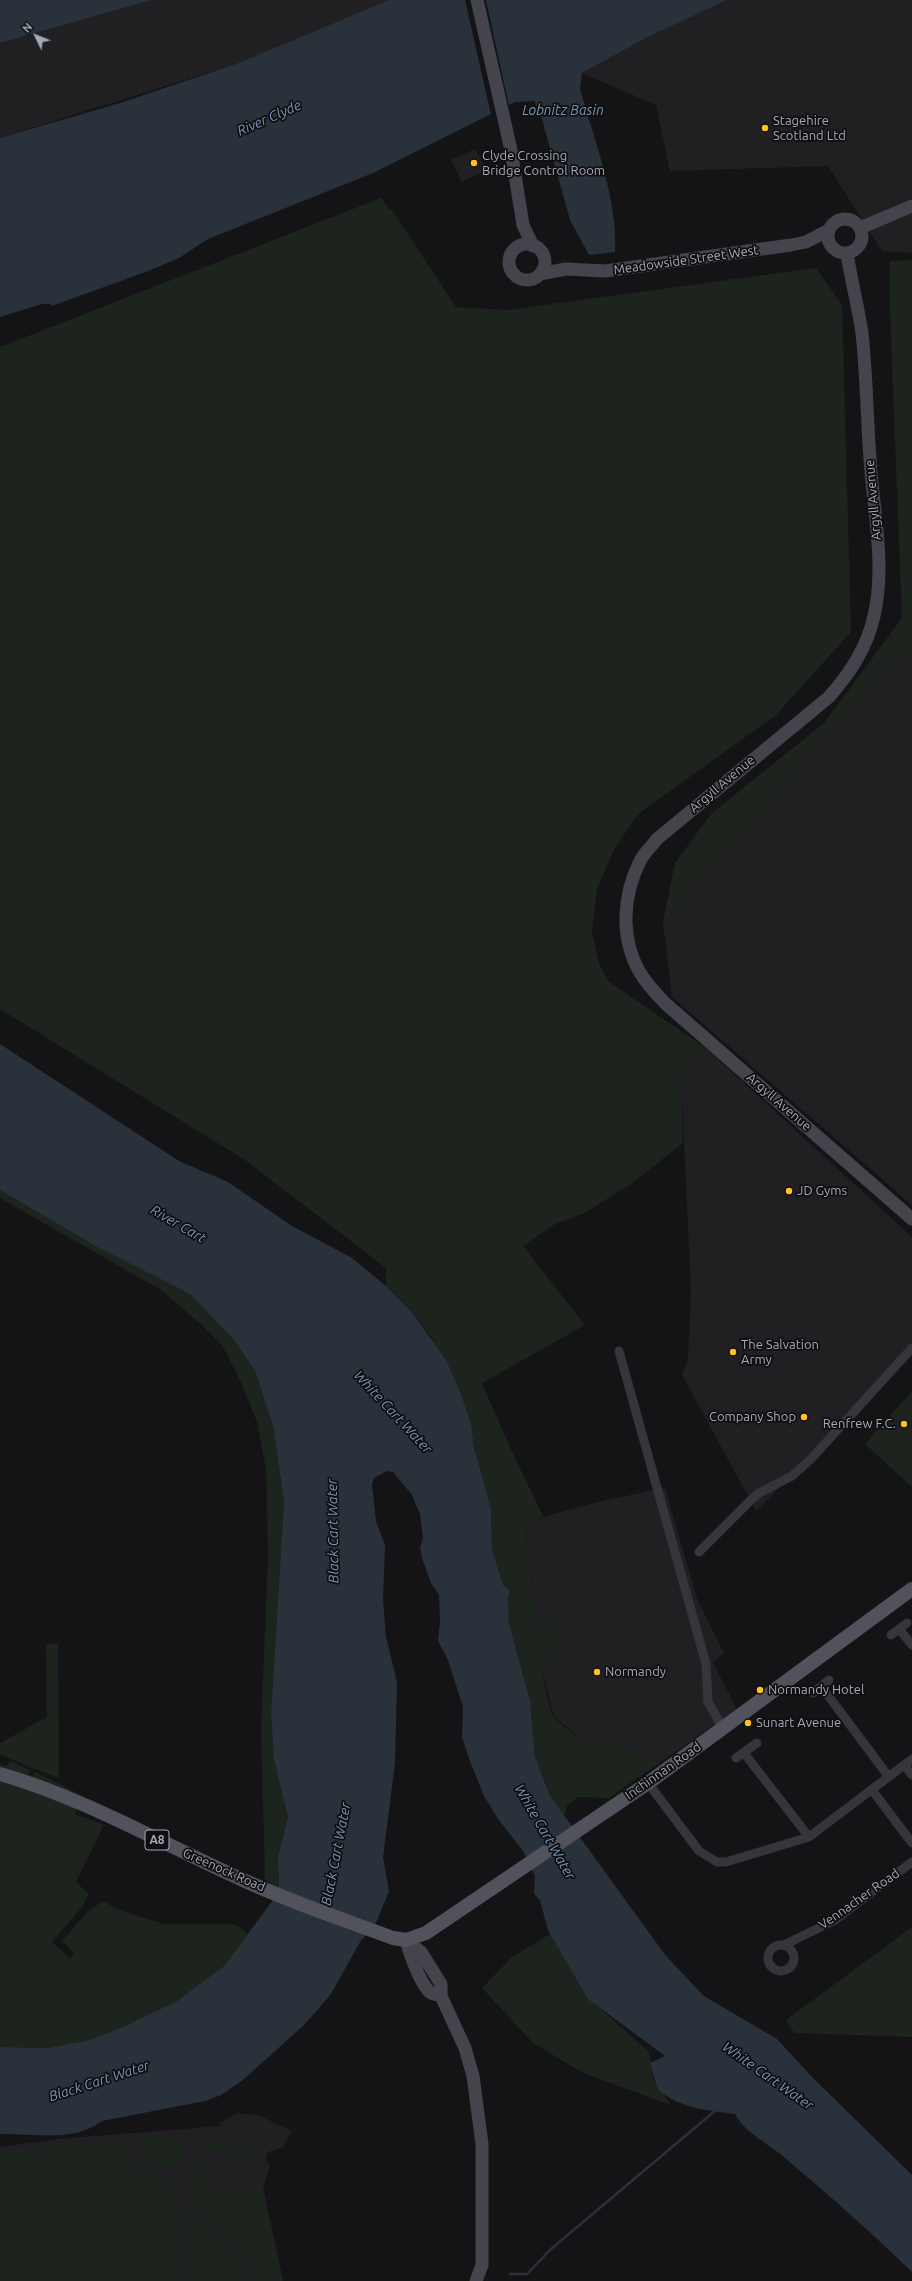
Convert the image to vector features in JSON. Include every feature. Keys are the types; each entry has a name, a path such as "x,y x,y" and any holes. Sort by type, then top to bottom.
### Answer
{"main road":[{"name":"Inchinnan Road","path":"406,1940 426,1933 507,1880 589,1822 648,1783 912,1589"},
{"name":"Greenock Road","path":"0,1774 34,1783 81,1803 260,1888 388,1936 406,1940"}],"street":[{"path":"476,0 510,145 523,225 533,246 543,256 544,265 540,274 531,280 520,279 515,275 509,266 509,260 514,250 519,246 533,246"},
{"path":"860,228 912,206"},
{"path":"844,219 854,221 862,233 860,244 852,252 838,252 828,241 829,230 835,222 844,219"},
{"path":"519,246 523,225"},
{"name":"Meadowside Street West","path":"806,242 829,230"},
{"name":"Meadowside Street West","path":"540,274 566,269 605,271 685,261 806,242 831,246"},
{"name":"Argyll Avenue","path":"847,253 862,334 866,418 878,554 879,587 874,617 863,649 849,673 829,697 657,839 641,860 630,886 625,914 631,952 639,970 666,1004 912,1219"},
{"name":"Meadowside Street West","path":"543,256 566,269"},
{"path":"699,1552 750,1500 759,1493 792,1476 811,1460 912,1348"},
{"path":"619,1351 706,1664 708,1702 723,1728"},
{"path":"890,1635 907,1623"},
{"path":"899,1629 912,1645"},
{"path":"813,1693 829,1680"},
{"path":"821,1686 889,1777"},
{"path":"758,1743 740,1755 809,1837"},
{"path":"648,1783 699,1851 716,1862 738,1860 809,1837 912,1759"},
{"path":"904,1765 912,1775"},
{"path":"872,1790 912,1843"},
{"name":"Vennacher Road","path":"784,1945 834,1920 912,1862"},
{"path":"406,1940 411,1959 430,1992 441,1996 465,2048 478,2110 482,2144 482,2265 487,2281"},
{"path":"476,2281 482,2265"}],"shaded area":[{"path":"146,0 389,0 236,64 0,138 0,43"},
{"path":"727,0 912,0 912,253 882,251 828,166 670,171 656,105 582,73 644,39"},
{"path":"475,149 486,170 462,182 451,160"},
{"path":"381,198 390,210 392,210 456,307 507,310 816,268 842,305 851,632 776,715 638,814 615,848 597,889 592,932 599,964 608,981 706,1048 681,1077 683,1143 631,1184 583,1214 555,1224 523,1246 585,1325 482,1383 512,1452 543,1516 525,1523 537,1631 554,1619 564,1648 548,1660 542,1670 553,1716 593,1749 603,1738 661,1762 609,1798 578,1797 567,1806 564,1817 550,1796 535,1757 530,1701 509,1623 508,1599 510,1591 503,1585 492,1549 491,1509 474,1447 471,1424 461,1394 431,1337 411,1311 386,1286 386,1268 245,1160 0,1009 0,347"},
{"path":"912,260 912,651 899,652 663,922 675,863 711,814 824,723 902,618 889,285 890,261"},
{"path":"912,651 912,1205 672,997 663,922 899,652"},
{"path":"706,1048 912,1237 912,1354 756,1511 682,1375 688,1359 691,1290 681,1077"},
{"path":"0,1190 97,1247 190,1294 234,1340 255,1371 273,1426 284,1501 271,1715 274,1760 288,1817 278,1856 279,1889 263,1882 265,1877 261,1728 268,1556 266,1470 257,1422 241,1382 223,1347 203,1326 161,1290 0,1198"},
{"path":"912,1391 912,1487 865,1444"},
{"path":"665,1488 697,1599 724,1653 713,1663 737,1709 661,1762 603,1738 593,1749 579,1740 573,1732 554,1717 542,1670 548,1660 537,1632 525,1522 601,1501"},
{"path":"58,1643 59,1778 0,1754 0,1743 47,1717 46,1644"},
{"path":"10,1761 30,1770 29,1774 33,1776 35,1772 81,1795 0,1768 0,1764 7,1766"},
{"path":"0,1781 25,1788 77,1808 75,1814 104,1825 76,1882 89,1894 82,1907 52,1942 70,1958 74,1953 62,1941 87,1912 103,1901 119,1910 163,1924 235,1924 248,1934 224,1966 177,2001 125,2026 90,2040 47,2048 0,2047"},
{"path":"912,1927 912,2037 795,2033 791,2029 786,2020"},
{"path":"550,1934 560,1947 595,2004 649,2052 653,2079 671,2105 583,2073 533,2043 482,1988 512,1957"},
{"path":"237,2113 260,2116 292,2131 283,2147 268,2152 266,2159 270,2165 263,2188 283,2281 0,2281 0,2147 58,2139 220,2126 220,2123"},
{"path":"138,2136 179,2139 185,2143 187,2150 178,2168 166,2170 151,2168 144,2165 135,2155 134,2149 143,2155 147,2149 138,2143"},
{"path":"219,2138 240,2146 270,2148 261,2153 207,2153 201,2149 202,2146 210,2139"},
{"path":"110,2142 122,2145 127,2157 139,2170 159,2178 170,2186 178,2205 180,2281 0,2281 0,2154 63,2145"},
{"path":"198,2159 202,2161 201,2189 204,2189 205,2181 222,2189 263,2188 283,2281 257,2281 234,2245 188,2191 185,2178 191,2165"},
{"path":"190,2208 196,2209 210,2226 231,2253 249,2281 185,2281 184,2215"}],"water":[{"path":"0,0 151,0 0,43"},
{"path":"389,0 727,0 644,39 582,73 580,89 604,170 613,212 615,252 589,255 570,220 540,112 534,101 515,102 373,173 208,239 179,258 148,271 52,306 51,304 42,304 0,317 0,138 120,103 236,64"},
{"path":"0,1044 179,1161 228,1182 292,1226 352,1258 386,1286 411,1311 446,1360 461,1394 471,1424 474,1447 491,1509 492,1549 503,1585 510,1591 508,1599 509,1623 530,1701 535,1757 550,1796 666,1956 704,1996 777,2039 813,2078 912,2175 912,2272 818,2186 751,2133 735,2114 696,2108 677,2102 661,2092 656,2083 650,2063 665,2056 588,1999 548,1930 540,1900 534,1894 535,1876 523,1851 498,1819 484,1796 470,1761 462,1737 463,1707 448,1660 438,1641 440,1621 439,1595 431,1583 422,1558 420,1548 423,1538 420,1514 412,1495 393,1472 387,1471 374,1478 372,1484 376,1522 385,1545 383,1600 386,1637 397,1682 395,1763 383,1857 389,1892 375,1925 360,1942 331,1994 305,2024 243,2080 221,2095 205,2101 102,2121 91,2128 66,2135 0,2134 0,2047 47,2048 90,2040 125,2026 177,2001 224,1966 279,1892 278,1856 288,1817 274,1760 271,1715 284,1501 273,1426 255,1371 234,1340 190,1294 97,1247 0,1190"}],"pier":[{"path":"465,0 486,0 509,106 491,115"}],"waterway":[{"path":"510,2274 527,2274 551,2249 716,2110"}],"place":[{"name":"Stagehire Scotland Ltd","path":"765,128"},
{"name":"Clyde Crossing Bridge Control Room","path":"474,163"},
{"name":"JD Gyms","path":"789,1191"},
{"name":"The Salvation Army","path":"733,1352"},
{"name":"Company Shop","path":"804,1417"},
{"name":"Renfrew F.C.","path":"904,1424"},
{"name":"Normandy","path":"597,1672"},
{"name":"Normandy Hotel","path":"760,1690"},
{"name":"Sunart Avenue","path":"748,1723"}],"water label":[{"name":"Lobnitz Basin","path":"563,110"},
{"name":"River Clyde","path":"269,118"},
{"name":"River Cart","path":"178,1224"},
{"name":"White Cart Water","path":"393,1412"},
{"name":"Black Cart Water","path":"333,1531"},
{"name":"White Cart Water","path":"545,1832"},
{"name":"Black Cart Water","path":"336,1854"},
{"name":"White Cart Water","path":"768,2076"},
{"name":"Black Cart Water","path":"99,2081"}]}
